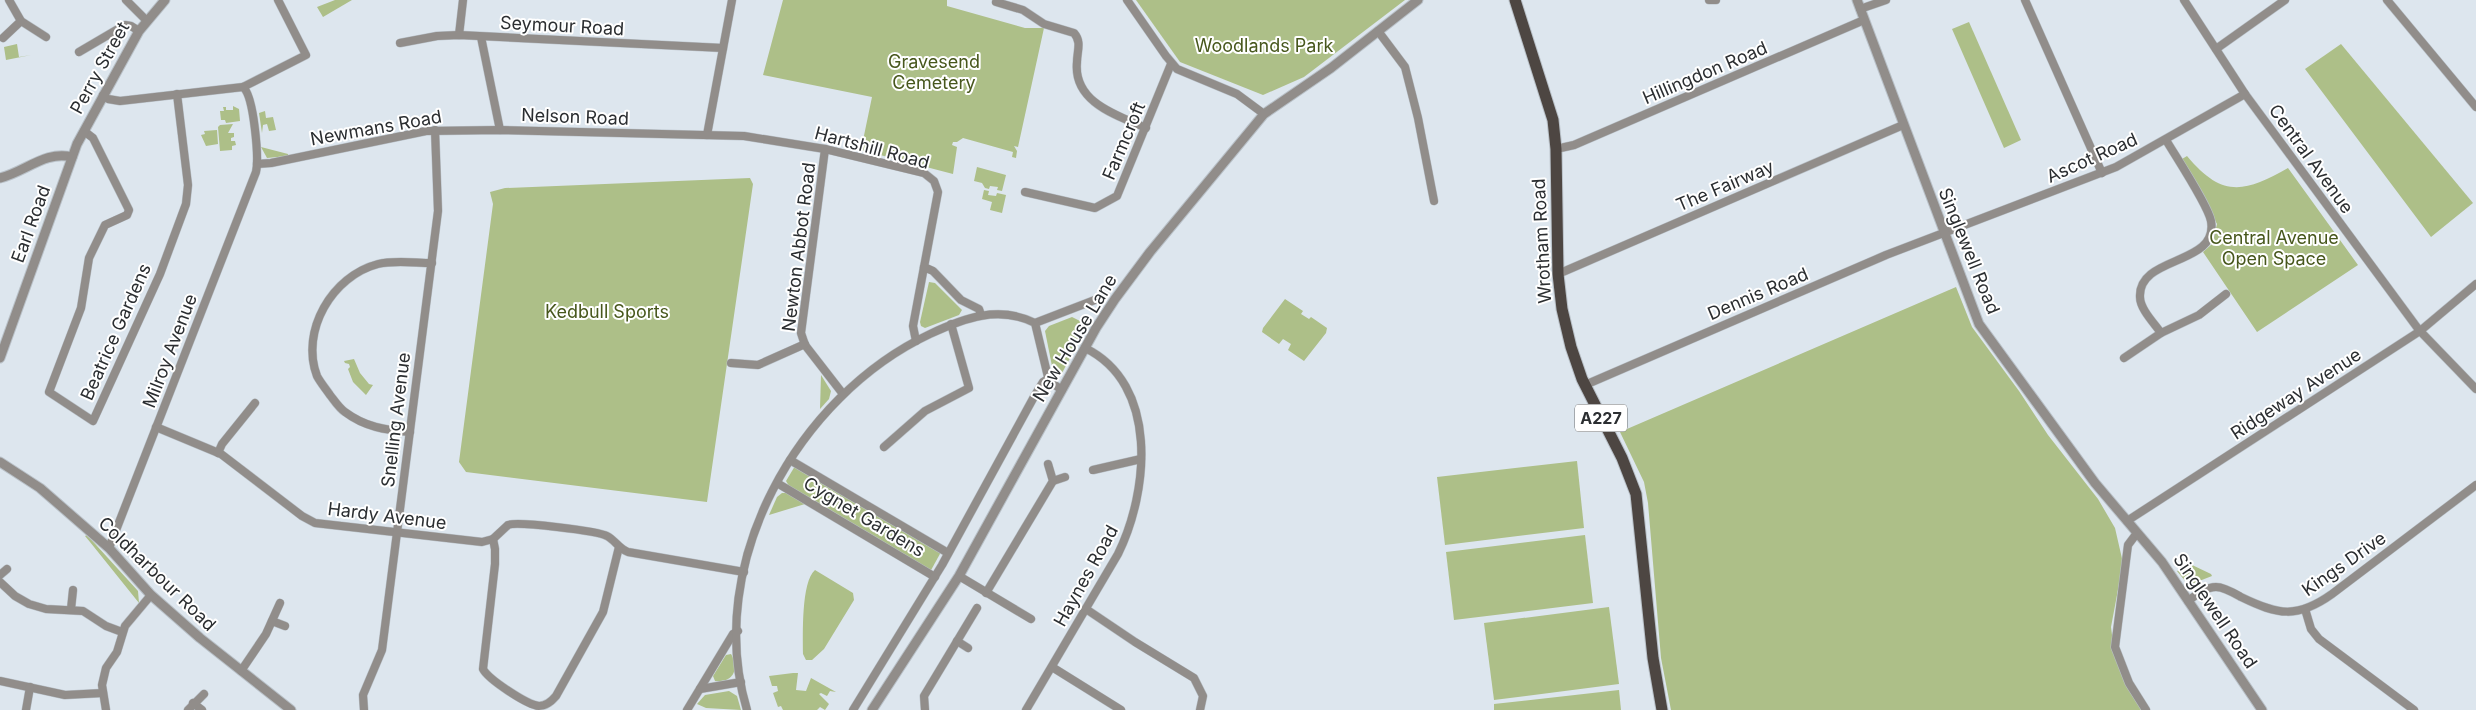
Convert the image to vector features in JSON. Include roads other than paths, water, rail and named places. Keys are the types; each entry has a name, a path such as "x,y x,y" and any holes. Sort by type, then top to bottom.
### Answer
{"main road":[{"name":"Wrotham Road","path":"1515,0 1553,120 1556,149 1558,274 1569,338 1585,385 1622,458 1636,494 1652,651 1662,710"}],"street":[{"path":"9,0 21,21 46,37"},
{"path":"126,0 146,20"},
{"name":"Perry Street","path":"72,157 103,95 139,31 146,20 165,0"},
{"path":"103,95 108,99 120,101 244,86 306,55 278,0"},
{"path":"459,35 463,0"},
{"path":"707,135 732,0"},
{"path":"1127,0 1171,64 1183,73 1237,94 1264,114"},
{"name":"New House Lane","path":"872,710 959,576 1085,348 1115,299 1132,276 1264,114 1331,68 1418,0"},
{"path":"1709,0 1716,0"},
{"name":"Singlewell Road","path":"1857,0 1980,325 2090,476 2159,558 2262,710"},
{"path":"1860,9 1886,0"},
{"path":"2025,0 2102,173"},
{"name":"Central Avenue","path":"2184,0 2245,94 2420,331 2476,388"},
{"path":"2216,49 2285,0"},
{"path":"2387,0 2476,107"},
{"path":"996,2 1023,10 1044,24 1074,32 1079,41 1077,74 1089,97 1104,110 1146,128"},
{"name":"Hillingdon Road","path":"1556,149 1583,141 1864,20"},
{"path":"3,38 21,21"},
{"path":"80,52 125,25 132,26 139,31"},
{"path":"1378,31 1405,67 1418,118 1434,201"},
{"name":"Seymour Road","path":"400,43 437,36 459,35 723,48"},
{"name":"Nelson Road","path":"481,37 500,130 744,136"},
{"name":"Farmcroft","path":"1025,192 1095,208 1118,196 1171,64"},
{"path":"244,86 249,95 257,164"},
{"name":"Beatrice Gardens","path":"84,131 93,138 129,207 127,215 106,224 89,258 81,308 49,392 93,421 160,274 186,204 188,185 177,94"},
{"name":"Ascot Road","path":"1943,231 2102,173 2166,140 2245,94"},
{"name":"The Fairway","path":"1558,274 1903,125"},
{"name":"Newmans Road","path":"257,164 271,164 436,130 500,130"},
{"name":"Snelling Avenue","path":"364,710 364,696 382,650 432,263 439,196 436,130"},
{"name":"Hartshill Road","path":"744,136 826,149 924,173 933,179 937,194 912,328 916,341"},
{"path":"2161,333 2141,302 2143,284 2151,274 2198,249 2209,236 2211,229 2209,214 2166,140"},
{"name":"Newton Abbot Road","path":"826,149 801,335 805,344 843,394"},
{"path":"0,178 20,172 52,156 72,157"},
{"name":"Earl Road","path":"0,358 72,157"},
{"name":"Milroy Avenue","path":"109,548 254,178 257,164"},
{"name":"Dennis Road","path":"1585,385 1943,231"},
{"path":"410,432 381,430 364,424 343,411 317,376 312,350 317,320 330,297 350,276 378,264 432,263"},
{"path":"924,267 933,271 961,300 979,309 981,315"},
{"name":"Ridgeway Avenue","path":"2127,521 2420,331 2476,284"},
{"path":"2124,358 2161,333 2199,315 2226,294"},
{"name":"New House Lane","path":"1035,323 1100,298"},
{"path":"748,710 741,682 738,631 744,572 759,522 790,460 808,434 843,394 877,365 916,341 951,324 981,315 1004,313 1035,323 1048,379 1053,385 1062,390"},
{"path":"884,447 925,411 969,388 951,324"},
{"path":"731,364 758,365 805,344"},
{"name":"Haynes Road","path":"1026,710 1118,554 1130,526 1138,494 1142,459 1138,423 1129,390 1109,363 1085,348"},
{"name":"New House Lane","path":"853,710 935,577 1039,389 1044,381 1048,379"},
{"path":"218,453 222,444 254,403"},
{"name":"Hardy Avenue","path":"156,427 218,453 310,521 479,542 493,539"},
{"path":"1093,470 1142,459"},
{"name":"Cygnet Gardens","path":"790,460 948,553"},
{"name":"Coldharbour Road","path":"0,462 40,488 109,548 151,595 241,671 291,710"},
{"path":"1048,464 1053,481"},
{"path":"986,593 1053,481 1065,477"},
{"name":"Cygnet Gardens","path":"777,483 935,577"},
{"name":"Kings Drive","path":"2188,601 2204,591 2216,587 2276,611 2293,612 2305,609 2332,594 2476,485"},
{"path":"619,547 601,615 556,696 546,705 537,706 494,681 483,669 495,564 496,549 493,539 506,525 517,523 605,535 628,552 744,572"},
{"path":"2137,533 2128,545 2114,647 2129,684 2146,710"},
{"path":"0,575 7,569"},
{"path":"959,576 1032,619"},
{"path":"0,582 15,596 29,604 46,609 71,609 86,612 106,626 122,632"},
{"path":"71,609 73,590"},
{"path":"106,710 103,693 104,675 117,652 122,632 151,595"},
{"path":"241,671 262,641 280,603"},
{"path":"925,710 924,696 977,608"},
{"path":"1086,609 1194,678 1203,696 1200,710"},
{"path":"2305,609 2311,629 2319,639 2414,710"},
{"path":"272,621 285,626"},
{"path":"687,710 733,634 738,631"},
{"path":"958,641 968,648"},
{"path":"1052,667 1121,710"},
{"path":"0,681 66,695 103,693"},
{"path":"700,689 741,682"},
{"path":"26,710 30,687"},
{"path":"188,710 204,694"},
{"path":"193,703 202,710"}],"park label":[{"name":"Woodlands Park","path":"1264,46"},
{"name":"Gravesend Cemetery","path":"934,72"},
{"name":"Central Avenue Open Space","path":"2274,248"},
{"name":"Kedbull Sports","path":"607,312"}]}
